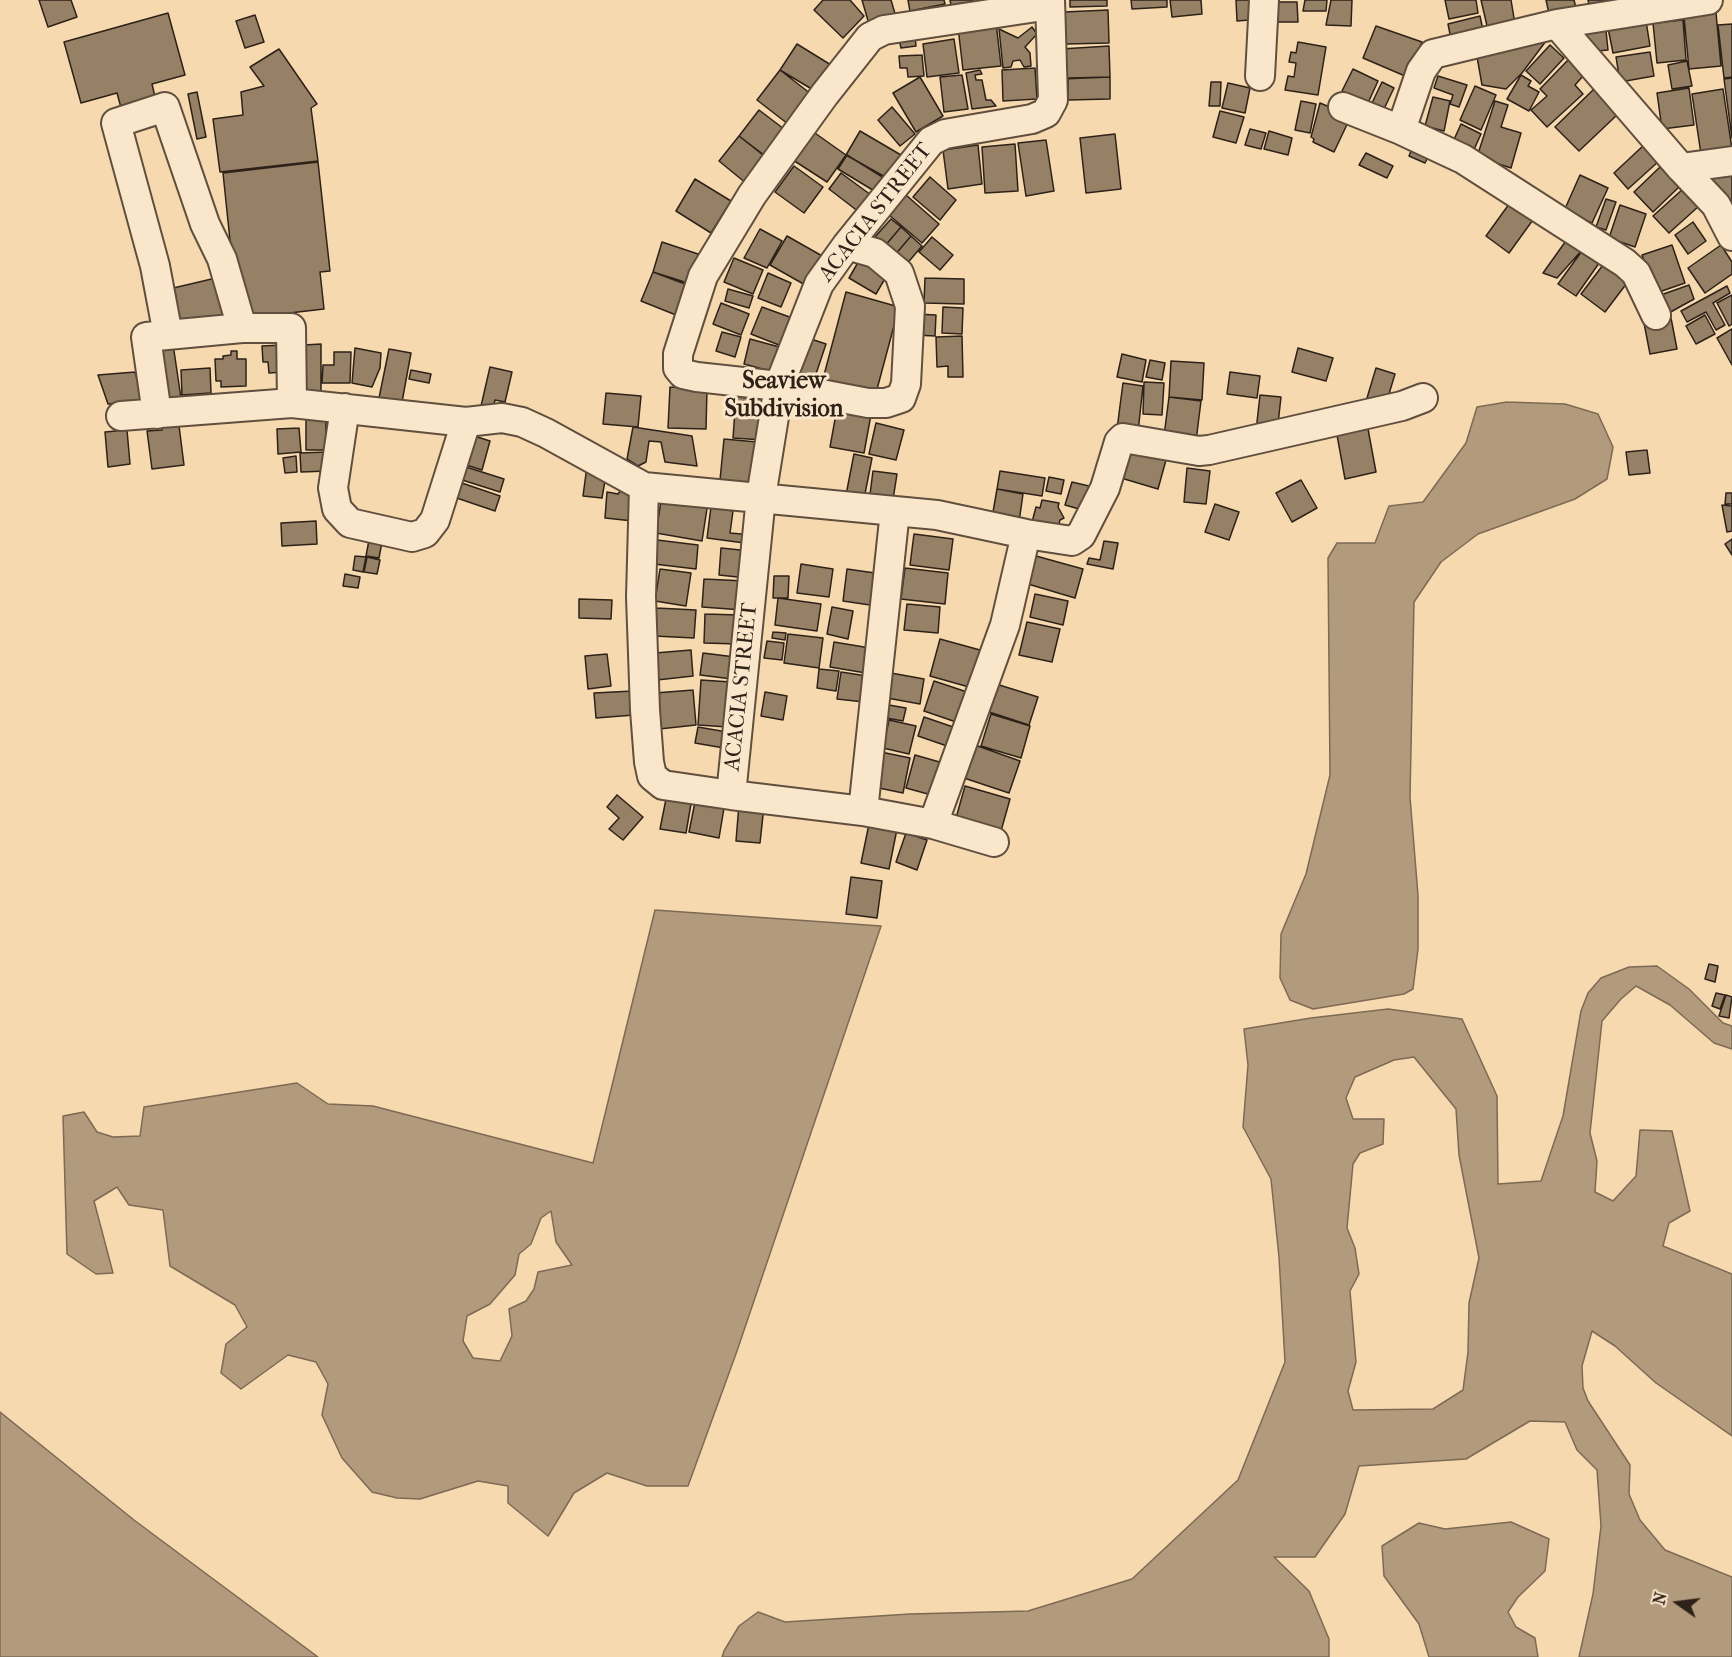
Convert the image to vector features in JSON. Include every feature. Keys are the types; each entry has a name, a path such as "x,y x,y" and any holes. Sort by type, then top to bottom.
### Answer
{"street":[{"path":"1260,76 1264,0"},
{"path":"1401,130 1421,71 1433,54 1557,24 1708,0"},
{"path":"847,245 875,253 899,273 910,306 906,384 901,398 886,403 868,403 779,386 697,377 683,374 678,368 678,354 703,276 752,195 825,94 870,37 884,30 1050,3"},
{"name":"ACACIA STREET","path":"731,795 761,497 779,386 819,284 847,245 931,141 945,134 1032,119 1046,113 1053,100 1050,3"},
{"path":"1557,24 1681,168 1716,205 1732,236"},
{"path":"168,335 155,267 116,123 165,106 205,224 222,258 242,328"},
{"path":"1343,107 1401,130 1463,159 1631,267 1656,315"},
{"path":"1681,168 1732,161"},
{"path":"157,414 146,337 242,328 291,328 292,403"},
{"path":"121,416 292,403 466,422 502,418 522,422 644,487 937,515 1026,534 1072,541 1081,535 1105,488 1119,442 1123,438 1199,451 1209,450 1402,406 1423,398"},
{"path":"345,408 333,488 337,510 350,523 411,537 425,533 435,520 466,422"},
{"path":"644,487 642,608 645,710 652,776 663,784 731,795 863,811 933,824 994,842"},
{"path":"863,811 896,512"},
{"path":"933,824 1005,625 1026,534"}],"shaded area":[{"path":"1507,402 1565,404 1598,414 1613,447 1607,479 1575,499 1478,534 1441,562 1414,602 1410,797 1418,895 1418,949 1413,989 1404,994 1313,1009 1290,1000 1280,978 1281,934 1306,874 1330,775 1328,558 1337,543 1375,543 1389,506 1423,502 1466,443 1477,407"},
{"path":"655,910 881,926 737,1351 688,1486 647,1486 607,1473 574,1493 548,1536 508,1503 508,1486 478,1481 420,1499 397,1498 372,1492 342,1458 322,1415 328,1384 316,1362 288,1355 241,1389 221,1373 226,1344 247,1327 235,1305 170,1266 163,1210 129,1205 117,1187 94,1201 113,1273 96,1274 67,1254 63,1116 84,1112 97,1132 113,1137 140,1136 144,1107 297,1083 328,1104 373,1106 593,1163","holes":["551,1211 556,1242 572,1265 538,1272 534,1289 526,1301 509,1309 512,1336 500,1361 473,1358 463,1341 467,1316 490,1304 515,1275 519,1254 531,1244 541,1218"]},
{"path":"1657,966 1689,989 1723,1023 1732,1026 1732,1049 1714,1043 1670,1005 1636,986 1602,1021 1590,1133 1597,1161 1595,1192 1613,1201 1636,1176 1640,1130 1672,1131 1690,1211 1669,1223 1663,1246 1732,1274 1732,1436 1656,1383 1615,1346 1592,1331 1582,1366 1583,1388 1588,1401 1630,1465 1629,1494 1640,1520 1665,1550 1732,1577 1732,1657 1579,1657 1593,1594 1601,1526 1597,1470 1577,1450 1565,1422 1530,1421 1466,1459 1359,1466 1345,1514 1315,1557 1274,1557 1309,1591 1329,1639 1329,1657 722,1657 739,1626 758,1612 785,1622 910,1614 1028,1611 1132,1579 1238,1480 1285,1362 1279,1257 1271,1179 1243,1127 1248,1065 1244,1029 1388,1009 1462,1019 1497,1096 1498,1184 1541,1181 1563,1116 1581,1011 1588,993 1601,978 1629,967","holes":["1414,1057 1456,1109 1459,1155 1479,1258 1469,1303 1468,1352 1463,1390 1433,1409 1353,1410 1348,1391 1356,1362 1350,1291 1359,1274 1355,1248 1347,1228 1353,1164 1360,1153 1383,1144 1384,1119 1353,1119 1346,1098 1355,1077 1394,1060"]},
{"path":"0,1412 134,1520 318,1657 0,1657"},
{"path":"1511,1522 1549,1539 1545,1571 1518,1597 1508,1612 1516,1627 1535,1638 1538,1657 1429,1657 1419,1624 1384,1576 1382,1546 1419,1523 1445,1529"}],"building":[{"path":"39,0 71,0 77,17 48,27"},
{"path":"823,0 850,0 864,16 843,38 814,10"},
{"path":"862,0 891,0 896,17 869,24"},
{"path":"908,0 944,0 945,4 910,11"},
{"path":"950,0 973,0 974,6 952,10"},
{"path":"1070,0 1107,0 1107,6 1070,7"},
{"path":"1131,0 1167,0 1167,7 1132,9"},
{"path":"1170,0 1201,0 1202,14 1172,17"},
{"path":"1236,0 1260,0 1261,19 1237,21"},
{"path":"1305,0 1327,0 1326,11 1303,11"},
{"path":"1331,0 1352,0 1351,26 1326,25"},
{"path":"1445,0 1476,0 1478,13 1449,19"},
{"path":"1481,0 1511,0 1515,24 1488,30"},
{"path":"1546,0 1574,0 1577,12 1550,18"},
{"path":"1588,0 1606,0 1607,4 1590,9"},
{"path":"1276,2 1297,2 1298,22 1277,22"},
{"path":"1108,10 1109,43 1066,44 1064,12"},
{"path":"168,13 185,75 152,84 157,105 123,115 117,93 81,103 64,42"},
{"path":"1716,13 1721,66 1689,69 1684,17"},
{"path":"255,15 264,42 245,48 236,21"},
{"path":"1480,16 1483,30 1451,39 1448,24"},
{"path":"1683,20 1686,60 1657,63 1653,23"},
{"path":"1646,21 1650,46 1613,53 1608,28"},
{"path":"996,22 1001,66 963,70 958,27"},
{"path":"1732,24 1732,77 1724,78 1718,25"},
{"path":"1376,26 1422,42 1405,76 1363,58"},
{"path":"1032,27 1037,34 1025,47 1030,53 1031,66 1024,67 1020,60 1013,61 1011,67 1003,68 999,29 1018,38"},
{"path":"1606,31 1608,50 1587,52 1586,33"},
{"path":"1552,33 1522,73 1506,89 1482,85 1476,51"},
{"path":"915,36 916,46 901,48 899,39"},
{"path":"954,39 959,73 927,77 923,44"},
{"path":"1298,42 1326,47 1318,95 1285,90 1288,76 1294,77 1296,63 1289,62 1291,52 1296,53"},
{"path":"797,44 831,65 815,91 780,70"},
{"path":"1550,45 1564,58 1540,84 1526,71"},
{"path":"1109,46 1110,77 1062,79 1061,49"},
{"path":"279,49 317,104 311,108 318,161 220,172 213,119 243,115 241,92 264,86 250,67"},
{"path":"1650,52 1654,76 1620,82 1616,57"},
{"path":"922,55 924,76 908,77 907,68 900,68 899,56"},
{"path":"1568,60 1584,75 1575,85 1583,94 1547,127 1531,110 1547,96 1540,89"},
{"path":"1687,61 1692,86 1672,89 1668,65"},
{"path":"1035,68 1037,99 1003,101 1002,70"},
{"path":"1353,69 1378,81 1368,103 1342,91"},
{"path":"780,70 811,94 788,124 757,100"},
{"path":"980,70 982,74 975,75 976,80 982,80 986,100 991,100 996,106 972,109 966,73"},
{"path":"962,75 968,109 944,112 940,77"},
{"path":"1521,75 1531,81 1528,86 1539,92 1529,111 1507,99"},
{"path":"1438,76 1467,85 1459,107 1450,104 1453,95 1434,88"},
{"path":"920,77 943,116 916,132 893,93"},
{"path":"1110,77 1110,99 1068,100 1068,78"},
{"path":"1732,78 1732,138 1724,79"},
{"path":"1211,82 1221,82 1220,106 1209,106"},
{"path":"1382,82 1394,88 1383,111 1371,105"},
{"path":"1228,83 1250,88 1245,113 1222,108"},
{"path":"1475,86 1496,95 1481,130 1460,120"},
{"path":"1689,88 1694,125 1662,129 1657,93"},
{"path":"1594,89 1618,114 1579,151 1555,127"},
{"path":"1723,89 1732,149 1701,154 1692,94"},
{"path":"197,92 206,137 197,139 188,94"},
{"path":"1433,97 1450,101 1444,131 1425,126"},
{"path":"1301,101 1316,104 1310,133 1295,130"},
{"path":"1495,101 1508,105 1501,127 1521,133 1511,168 1477,157"},
{"path":"1320,103 1351,116 1334,152 1313,142 1314,139 1311,137"},
{"path":"892,107 915,134 900,146 878,120"},
{"path":"759,110 784,129 764,155 739,136"},
{"path":"1220,111 1244,117 1236,143 1213,137"},
{"path":"1461,124 1481,134 1472,154 1452,144"},
{"path":"1250,129 1266,133 1261,149 1245,145"},
{"path":"812,131 846,155 827,182 793,160"},
{"path":"860,131 901,155 887,178 846,155"},
{"path":"1269,131 1292,138 1288,155 1264,149"},
{"path":"1115,134 1121,189 1086,193 1080,138"},
{"path":"739,136 768,159 747,184 719,161"},
{"path":"1046,140 1054,191 1026,196 1018,143"},
{"path":"1414,143 1431,151 1425,163 1409,156"},
{"path":"1015,144 1018,191 985,193 982,147"},
{"path":"978,145 982,184 948,189 943,150"},
{"path":"1644,145 1659,161 1628,189 1614,173"},
{"path":"1366,153 1393,166 1387,178 1359,165"},
{"path":"847,155 884,178 876,192 838,169"},
{"path":"318,162 330,271 320,272 324,309 246,318 234,279 223,173"},
{"path":"794,166 823,187 804,213 775,192"},
{"path":"1660,167 1679,187 1653,212 1634,192"},
{"path":"841,173 871,195 859,212 829,189"},
{"path":"1732,173 1732,210 1709,176"},
{"path":"1580,175 1608,188 1592,223 1564,211"},
{"path":"930,177 956,200 940,220 913,197"},
{"path":"695,179 731,201 711,233 676,211"},
{"path":"1683,189 1699,206 1669,233 1653,216"},
{"path":"906,195 939,224 922,243 889,215"},
{"path":"1606,199 1616,202 1606,230 1596,227"},
{"path":"1512,200 1535,217 1509,253 1486,236"},
{"path":"1620,205 1646,214 1635,247 1609,238"},
{"path":"891,219 901,227 884,247 874,238"},
{"path":"1693,222 1706,241 1688,254 1675,235"},
{"path":"901,227 911,236 894,256 884,247"},
{"path":"760,229 782,241 767,268 744,258"},
{"path":"787,236 824,257 807,286 770,265"},
{"path":"911,236 922,246 905,266 894,256"},
{"path":"932,237 953,255 940,270 919,252"},
{"path":"1568,238 1583,249 1557,278 1543,273"},
{"path":"662,242 701,255 691,284 653,272"},
{"path":"1587,244 1604,256 1576,296 1558,284"},
{"path":"1672,245 1685,283 1656,293 1642,255"},
{"path":"1721,245 1732,262 1732,274 1705,293 1688,268"},
{"path":"734,258 763,270 753,294 724,282"},
{"path":"860,259 887,275 876,294 849,278"},
{"path":"1606,261 1630,279 1605,312 1581,294"},
{"path":"653,272 693,287 681,317 641,301"},
{"path":"768,273 791,283 781,307 758,298"},
{"path":"220,277 230,321 175,334 165,290"},
{"path":"925,278 964,279 964,304 924,303"},
{"path":"1689,285 1694,299 1667,314 1658,296"},
{"path":"1727,286 1730,293 1713,303 1725,325 1716,330 1706,312 1687,322 1681,311"},
{"path":"728,289 753,296 749,308 725,301"},
{"path":"846,292 899,307 876,393 823,379"},
{"path":"1732,295 1732,324 1729,326 1717,303"},
{"path":"721,303 749,314 741,335 713,324"},
{"path":"762,307 795,319 784,347 751,334"},
{"path":"943,307 963,308 962,334 942,333"},
{"path":"916,314 936,315 935,336 915,335"},
{"path":"1705,315 1715,334 1696,344 1686,326"},
{"path":"1671,318 1677,349 1650,354 1644,323"},
{"path":"1732,329 1732,365 1717,338"},
{"path":"722,332 741,337 735,357 716,351"},
{"path":"962,336 963,377 948,377 948,366 937,367 936,337"},
{"path":"750,339 783,348 777,373 744,364"},
{"path":"811,339 826,344 815,377 800,372"},
{"path":"173,344 181,398 160,401 152,347"},
{"path":"321,344 321,394 304,394 304,345"},
{"path":"283,345 284,372 269,373 268,362 263,362 262,346"},
{"path":"355,348 381,353 380,368 372,387 352,383"},
{"path":"1298,348 1333,358 1326,381 1292,372"},
{"path":"389,349 411,353 402,402 379,398"},
{"path":"231,351 237,351 237,359 246,359 246,386 221,387 221,381 216,381 215,359 223,359 223,356 231,355"},
{"path":"334,352 351,352 350,383 322,383 323,365 334,365"},
{"path":"1122,354 1146,360 1142,382 1117,377"},
{"path":"1150,360 1165,363 1162,380 1146,377"},
{"path":"1171,361 1204,363 1202,400 1169,397"},
{"path":"490,367 512,372 505,402 495,400 493,409 481,406"},
{"path":"210,368 211,393 182,395 181,370"},
{"path":"1376,368 1395,374 1386,404 1367,398"},
{"path":"411,370 431,374 429,383 409,379"},
{"path":"135,372 143,401 108,404 98,375"},
{"path":"1230,372 1260,376 1257,398 1227,394"},
{"path":"1144,382 1164,383 1162,415 1143,414"},
{"path":"1123,383 1143,386 1138,432 1117,429"},
{"path":"670,387 707,388 706,429 668,428"},
{"path":"606,393 641,396 638,427 603,424"},
{"path":"1260,395 1281,397 1277,433 1256,431"},
{"path":"736,397 766,399 763,440 733,438"},
{"path":"1169,397 1201,401 1196,441 1164,436"},
{"path":"838,403 872,409 864,453 830,447"},
{"path":"326,416 326,450 306,450 306,417"},
{"path":"178,418 184,465 152,469 147,431 162,430 161,420"},
{"path":"876,423 904,430 896,460 869,454"},
{"path":"633,427 692,436 697,466 665,462 661,442 649,441 646,462 638,466 627,459"},
{"path":"299,428 301,452 278,454 277,429"},
{"path":"1368,429 1376,472 1345,479 1337,435"},
{"path":"127,430 130,464 108,467 105,432"},
{"path":"471,435 490,441 482,470 463,464"},
{"path":"724,439 757,442 753,483 720,480"},
{"path":"1130,449 1166,460 1158,489 1121,478"},
{"path":"1647,450 1650,473 1629,475 1626,452"},
{"path":"327,452 328,471 301,472 300,453"},
{"path":"854,454 872,458 863,504 845,500"},
{"path":"296,456 297,472 285,473 283,458"},
{"path":"463,466 504,479 500,492 459,479"},
{"path":"587,466 607,469 602,498 583,496"},
{"path":"1187,468 1210,471 1206,504 1184,502"},
{"path":"873,471 897,474 892,506 869,502"},
{"path":"1000,471 1045,478 1042,496 997,489"},
{"path":"1049,477 1064,480 1061,494 1046,491"},
{"path":"453,480 500,496 495,511 448,495"},
{"path":"1301,480 1317,508 1292,522 1276,493"},
{"path":"1072,482 1093,487 1086,511 1065,505"},
{"path":"623,487 633,495 633,521 605,518 607,492 618,494"},
{"path":"997,489 1023,494 1019,522 992,518"},
{"path":"1726,493 1732,493 1732,504 1725,504"},
{"path":"662,495 708,502 702,541 656,533"},
{"path":"1042,500 1059,503 1058,507 1064,518 1060,520 1057,531 1031,526 1036,507 1040,508"},
{"path":"1215,504 1239,512 1229,540 1205,532"},
{"path":"1722,505 1732,506 1732,531 1727,532"},
{"path":"711,507 733,511 730,533 753,535 752,544 707,538"},
{"path":"316,521 317,544 282,546 281,523"},
{"path":"914,534 953,539 949,570 910,565"},
{"path":"1732,539 1732,555 1725,544"},
{"path":"369,540 382,542 379,558 366,556"},
{"path":"657,540 698,545 696,569 654,564"},
{"path":"1104,541 1118,543 1113,569 1087,564 1089,558 1100,560"},
{"path":"721,548 750,551 747,578 719,575"},
{"path":"355,556 366,557 363,572 353,570"},
{"path":"1036,556 1083,569 1075,598 1028,584"},
{"path":"367,557 380,560 377,574 364,572"},
{"path":"801,564 833,569 829,597 797,593"},
{"path":"905,568 948,573 945,604 901,599"},
{"path":"660,569 691,573 686,606 655,601"},
{"path":"847,569 875,573 870,605 843,601"},
{"path":"345,574 360,577 358,588 343,586"},
{"path":"774,576 789,576 788,598 773,598"},
{"path":"704,579 745,581 743,610 702,607"},
{"path":"1035,594 1068,601 1063,625 1030,617"},
{"path":"778,598 821,604 817,631 775,625"},
{"path":"579,599 612,600 611,619 579,618"},
{"path":"907,604 940,607 938,633 904,630"},
{"path":"832,607 853,611 848,639 827,634"},
{"path":"656,608 696,610 694,638 654,636"},
{"path":"705,614 739,615 738,644 704,643"},
{"path":"1027,622 1060,629 1052,662 1019,655"},
{"path":"773,632 786,633 785,640 772,638"},
{"path":"788,634 823,638 819,668 784,663"},
{"path":"940,639 980,650 969,687 930,676"},
{"path":"767,641 784,643 782,660 764,658"},
{"path":"834,642 870,648 866,673 830,667"},
{"path":"691,650 693,676 657,680 655,653"},
{"path":"703,653 735,657 732,679 700,675"},
{"path":"607,654 611,686 588,689 585,656"},
{"path":"819,669 839,671 836,691 817,688"},
{"path":"841,672 867,676 864,702 837,699"},
{"path":"891,673 924,679 920,704 887,698"},
{"path":"701,680 731,682 728,727 698,725"},
{"path":"934,681 970,693 959,723 924,711"},
{"path":"996,684 1038,697 1029,725 986,711"},
{"path":"693,690 696,725 659,729 655,693"},
{"path":"633,691 634,715 596,718 594,693"},
{"path":"765,692 787,696 783,720 761,716"},
{"path":"883,704 906,708 903,721 881,717"},
{"path":"991,714 1030,726 1021,758 981,746"},
{"path":"924,717 956,728 950,747 918,736"},
{"path":"889,720 916,726 909,754 883,748"},
{"path":"698,727 727,732 724,748 695,743"},
{"path":"975,745 1020,761 1009,793 964,778"},
{"path":"881,752 910,758 903,793 874,787"},
{"path":"915,755 943,763 935,796 906,788"},
{"path":"965,786 1010,799 1001,831 956,818"},
{"path":"667,794 692,798 686,833 660,829"},
{"path":"617,795 643,817 623,840 609,829 619,818 607,807"},
{"path":"696,797 725,802 719,838 689,832"},
{"path":"739,804 764,806 760,843 736,841"},
{"path":"869,824 897,829 889,869 861,863"},
{"path":"906,833 927,840 917,870 896,862"},
{"path":"851,877 882,881 877,918 846,914"},
{"path":"1709,964 1718,966 1715,982 1705,979"},
{"path":"1716,993 1725,995 1720,1009 1712,1006"},
{"path":"1726,995 1732,997 1729,1018 1719,1016"}],"district":[{"name":"Seaview Subdivision","path":"784,396"}]}
